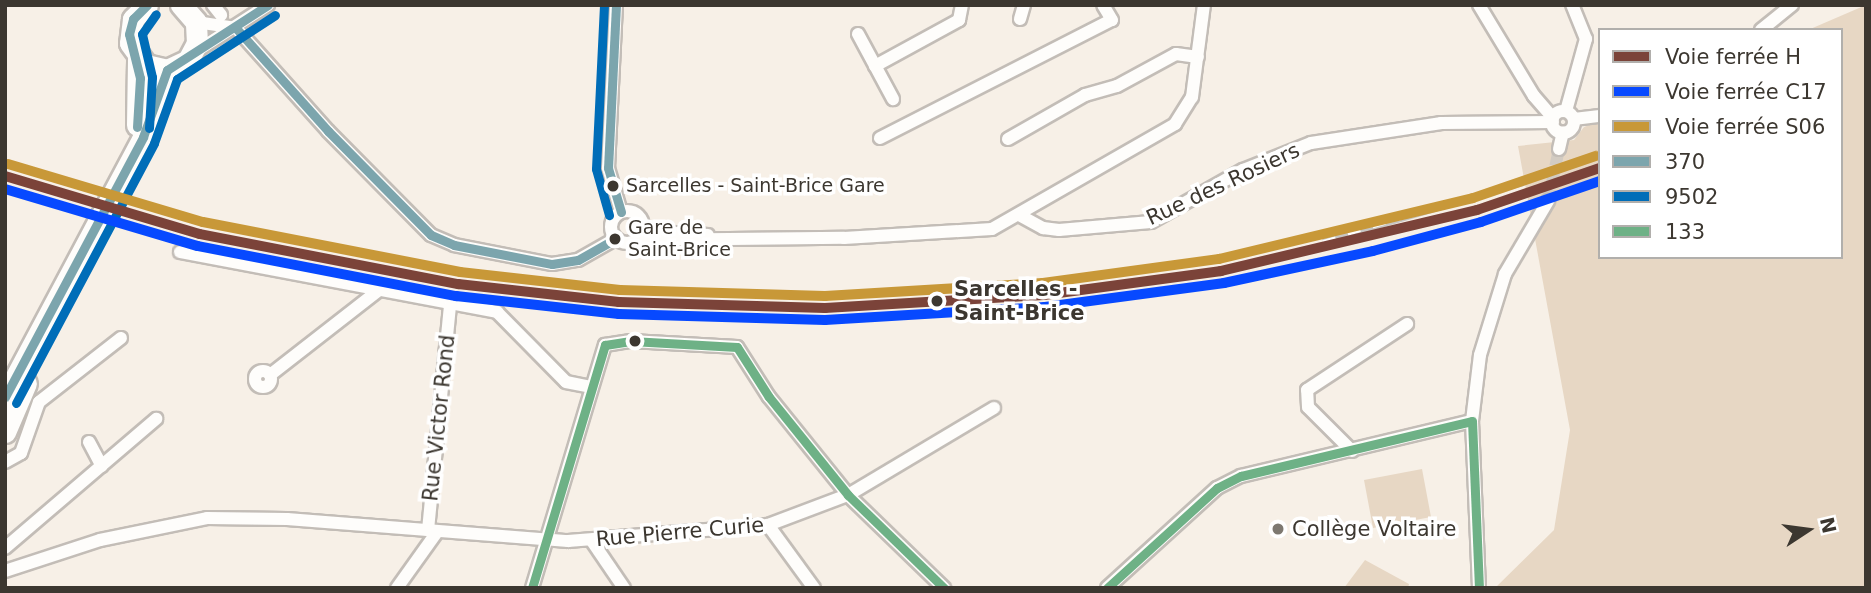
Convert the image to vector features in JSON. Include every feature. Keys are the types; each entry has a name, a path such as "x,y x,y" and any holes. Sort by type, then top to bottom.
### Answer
{"main road":[{"path":"138,58 167,70 182,65 193,53 196,22 181,5"},
{"path":"132,14 130,43 138,58 140,99 132,155"},
{"path":"5,397 143,137 167,70"},
{"path":"5,432 67,284"}],"street":[{"path":"193,53 236,28 268,5"},
{"path":"616,5 608,168 621,212"},
{"path":"875,66 959,20 962,5"},
{"path":"1020,19 1024,5"},
{"path":"880,138 1112,20 1103,5"},
{"path":"621,212 611,226 615,239 623,243 640,236 680,243 722,238 957,234 992,229 1021,216 1175,124 1192,97 1204,5"},
{"path":"1479,5 1534,96 1563,132"},
{"path":"1563,132 1570,130 1570,115 1586,39 1572,5"},
{"path":"1763,28 1792,5"},
{"path":"196,22 236,28 328,131 431,235 454,245 552,264 578,260 615,239"},
{"path":"858,34 893,99"},
{"path":"1008,139 1085,94 1117,86 1176,54 1198,57"},
{"path":"1553,120 1570,115 1598,116"},
{"name":"Rue des Rosiers","path":"1021,216 1042,228 1059,230 1138,224 1164,215 1201,192 1311,143 1441,123 1553,120"},
{"path":"1559,149 1563,132"},
{"path":"1479,588 1472,421 1480,355 1496,298 1548,201"},
{"path":"621,212 638,215 640,236"},
{"path":"180,252 450,306 497,312 566,382 591,387"},
{"path":"270,375 378,291"},
{"name":"Rue Victor Rond","path":"433,531 450,306"},
{"path":"1352,451 1308,407 1307,390 1407,324"},
{"path":"5,462 21,453 39,402 121,338"},
{"path":"532,588 605,345 631,341 741,350 769,397 848,495 944,588"},
{"name":"Rue Pierre Curie","path":"5,571 100,540 206,518 287,519 593,541 768,525 848,495 994,408"},
{"path":"5,548 156,419"},
{"path":"1107,588 1217,488 1241,477 1472,421"},
{"path":"89,442 102,466"},
{"path":"768,525 814,588"},
{"path":"397,588 433,531"},
{"path":"593,541 624,588"}],"shaded area":[{"path":"1866,5 1866,588 1495,588 1554,530 1570,430 1518,146 1574,140 1584,127 1598,122 1598,259 1843,259 1843,28 1813,28"},
{"path":"1422,469 1431,517 1373,528 1364,480"},
{"path":"1365,560 1409,584 1408,588 1344,588"}],"tunnel":[{"path":"1548,201 1559,149"}],"railway":[{"path":"1323,241 1523,182"}],"rail line":[{"name":"S06","path":"8,164 203,222 460,272 620,290 825,296 1043,283 1219,259 1473,198 1596,156"},
{"name":"H","path":"5,176 200,234 458,284 619,302 825,308 1044,295 1221,271 1477,210 1598,169"},
{"name":"C17","path":"5,189 198,246 456,296 619,314 825,320 1045,307 1224,283 1373,251 1481,222 1598,182"}],"transit line":[{"name":"370","path":"137,127 140,78 129,34 133,19 147,5"},
{"name":"370","path":"5,397 143,137 167,70 268,5"},
{"name":"9502","path":"604,5 596,169 609,215"},
{"name":"370","path":"616,5 608,168 621,212"},
{"name":"9502","path":"149,128 152,77 142,34 156,14"},
{"name":"9502","path":"16,403 154,143 177,79 275,15"},
{"name":"370","path":"236,28 328,131 431,235 454,245 552,264 578,260 615,239"},
{"name":"133","path":"532,588 605,345 631,341 737,347 769,397 848,495 944,588"},
{"name":"133","path":"1107,588 1217,488 1241,476 1472,421 1479,588"}],"place":[{"name":"Sarcelles - Saint-Brice Gare","path":"613,186"},
{"name":"Gare de Saint-Brice","path":"615,239"},
{"name":"Sarcelles - Saint-Brice","path":"937,301"},
{"name":"Collège Voltaire","path":"1278,529"}]}
